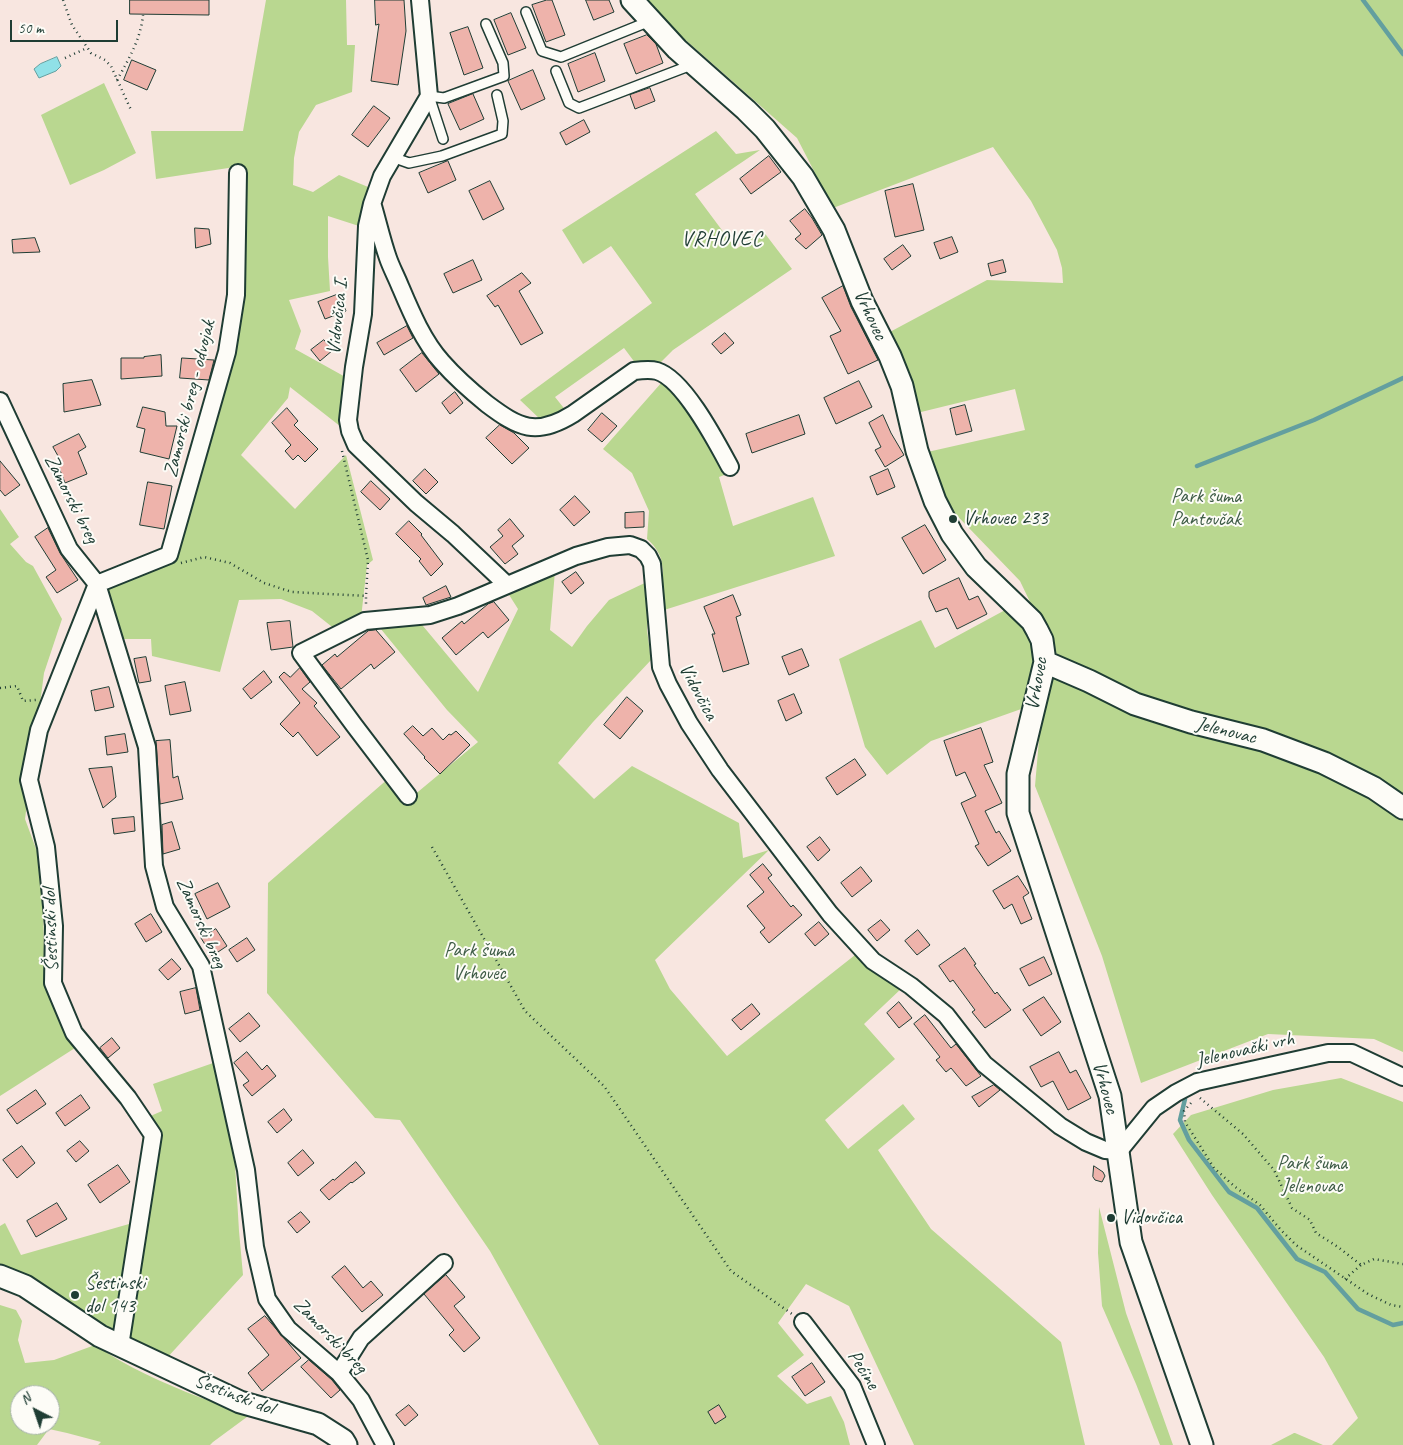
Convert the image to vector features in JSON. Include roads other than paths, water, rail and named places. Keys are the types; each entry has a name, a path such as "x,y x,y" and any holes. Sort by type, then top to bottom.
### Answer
{"street":[{"path":"420,0 429,96"},
{"name":"Vrhovec","path":"632,0 678,49 765,129 803,177 834,230 862,301 890,356 902,386 917,451 937,505 952,534 970,560 1032,621 1042,640 1045,662 1018,774 1018,813 1110,1096 1131,1242 1202,1445"},
{"name":"Vidovčica I.","path":"429,96 392,157 382,176 372,204 367,226 363,314 348,420 356,445 416,503 453,534 507,585"},
{"name":"Zamorski breg - odvojak","path":"97,584 169,555 227,352 236,296 238,173"},
{"path":"372,204 388,258 424,337 442,362 469,389 505,418 525,426 549,426 563,421 634,372 645,370 658,371 675,383 704,420 730,467"},
{"name":"Zamorski breg","path":"0,401 69,549 97,584 147,747 154,866 165,907 201,966 246,1170 255,1247 267,1299 288,1329 339,1373 361,1400 385,1445"},
{"name":"Vidovčica","path":"408,796 301,653 365,621 430,615 458,606 576,556 608,547 630,545 641,549 648,556 652,564 661,667 668,684 689,723 720,770 830,914 873,961 911,986 946,1015 984,1064 1037,1108 1060,1126 1086,1142 1105,1150 1119,1151"},
{"name":"Šestinski dol","path":"97,584 39,730 29,780 46,847 54,926 53,983 74,1033 128,1098 153,1135 120,1346"},
{"name":"Jelenovac","path":"1045,662 1135,704 1191,722 1263,740 1324,763 1374,788 1403,808"},
{"name":"Jelenovački vrh","path":"1119,1151 1154,1108 1176,1092 1197,1082 1328,1053 1352,1053 1403,1077"},
{"path":"339,1373 361,1338 444,1263"},
{"name":"Šestinski dol","path":"0,1276 25,1286 100,1336 120,1346 240,1402 318,1424 343,1440 346,1445"},
{"name":"Pećine","path":"804,1322 852,1386 876,1445"}],"lane":[{"path":"526,12 542,51 560,57 650,21"},
{"path":"443,138 429,96 444,98 504,76 503,63 486,24"},
{"path":"556,71 569,104 579,108 694,64"},
{"path":"392,157 409,163 442,156 502,134 503,121 497,95"}],"water":[{"path":"57,57 61,66 56,71 39,78 34,69 40,64"}],"waterway":[{"path":"1363,0 1403,54"},
{"path":"1197,466 1314,420 1403,378"},
{"path":"1185,1099 1180,1120 1189,1140 1229,1192 1257,1208 1297,1259 1325,1272 1358,1309 1393,1325 1403,1323"}],"place":[{"name":"Vrhovec 233","path":"953,519"},
{"name":"Vidovčica","path":"1111,1218"},
{"name":"Šestinski dol 143","path":"75,1295"}],"district":[{"name":"VRHOVEC","path":"722,239"}],"park label":[{"name":"Park šuma Pantovčak","path":"1206,508"},
{"name":"Park šuma Vrhovec","path":"479,962"},
{"name":"Park šuma Jelenovac","path":"1312,1176"}]}
